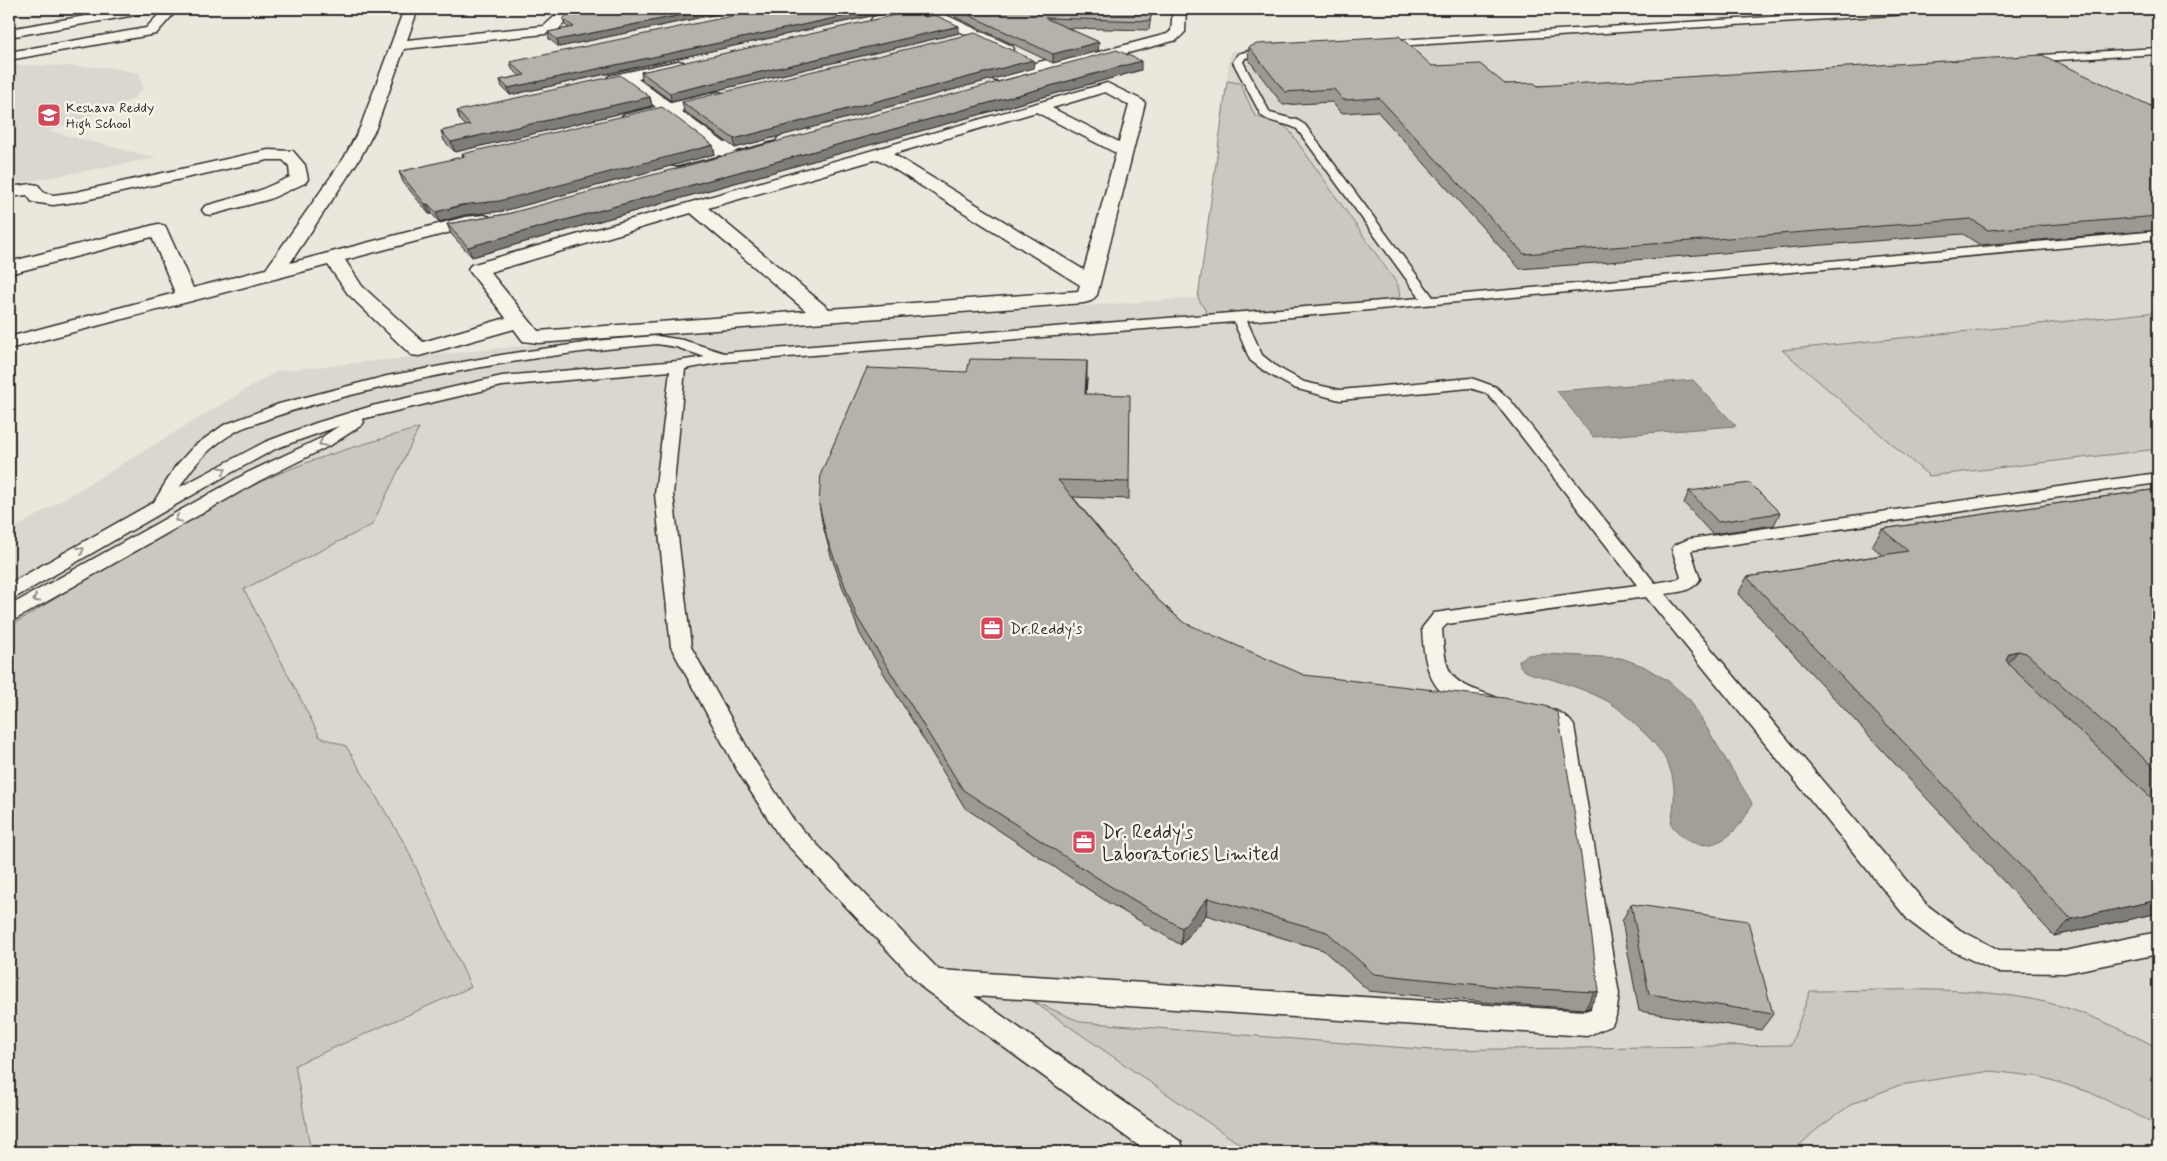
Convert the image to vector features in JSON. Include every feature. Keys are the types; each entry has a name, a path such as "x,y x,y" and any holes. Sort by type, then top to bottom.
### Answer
{"street":[{"path":"56,9 61,24"},
{"path":"9,33 147,9"},
{"path":"9,56 151,31 171,9"},
{"path":"274,272 352,158 368,128 411,9"},
{"path":"398,45 544,30 552,28 570,9"},
{"path":"867,23 924,9 1047,68"},
{"path":"985,84 1172,37 1179,29 1179,9"},
{"path":"959,40 978,35"},
{"path":"597,83 693,62"},
{"path":"626,77 728,153"},
{"path":"1107,87 1137,103 1124,151 1087,295 1080,298 538,337 531,336 478,269 1107,87"},
{"path":"613,122 738,93"},
{"path":"1038,106 1124,151"},
{"path":"666,170 780,139"},
{"path":"880,153 1089,282"},
{"path":"9,192 32,189 38,198 52,200 76,197 268,155 287,155 297,165 299,179 264,195 212,210"},
{"path":"694,206 825,317"},
{"path":"9,326 183,288 274,272 499,214"},
{"path":"9,268 158,230 183,288"},
{"path":"333,257 355,290 419,350 519,321"},
{"path":"9,343 183,288"}],"lane":[{"path":"1375,45 1940,9"},
{"path":"1286,51 1241,56 1238,62 1266,115 1278,120 1293,122 1301,127 1429,301"},
{"path":"2036,59 2158,51"},
{"path":"2036,59 2059,67"},
{"path":"9,592 162,503 271,445 378,409 502,381 678,366 723,358 1238,318 2158,235"},
{"path":"1238,318 1255,356 1272,370 1299,385 1340,395 1470,384 1491,390 1504,403 1650,589 1918,912 1951,938 1997,961 2065,962 2158,943"},
{"path":"162,503 181,471 199,450 230,428 285,407 387,381 533,354 605,344 657,340 678,343 723,358"},
{"path":"525,379 533,354"},
{"path":"678,366 664,494 681,647 745,764 787,829 933,981 1171,1152"},
{"path":"9,614 253,477 325,442 378,409"},
{"path":"933,981 1587,1024 1602,1016 1606,994 1563,726 1544,715 1512,710 1452,689 1437,668 1433,644 1432,628 1441,618 1684,585 1691,579 1681,549 1690,545 2158,478"}],"shaded area":[{"name":"Dr. Reddy's Laboratories Limited","path":"1864,9 2158,9 2158,1152 9,1152 9,532 277,371 559,342 1198,298 1216,178 1230,51"},
{"name":"Keshava Reddy High School","path":"9,65 108,67 139,73 143,88 132,100 49,131 157,158 9,185"},
{"path":"1227,81 1240,83 1255,116 1284,126 1289,130 1398,285 1400,296 1395,300 1210,318 1198,298"},
{"path":"2158,312 2158,449 1929,476 1782,350"},
{"path":"1693,380 1736,426 1593,437 1557,391"},
{"path":"419,428 372,525 244,589 320,737 346,746 406,846 471,987 295,1065 311,1152 9,1152 9,627 140,546 241,491 311,461"},
{"path":"1546,654 1621,658 1643,666 1667,680 1690,700 1752,803 1746,816 1737,828 1717,842 1705,845 1694,843 1682,836 1671,824 1674,795 1673,782 1671,771 1659,750 1639,728 1612,704 1576,687 1528,672 1520,665 1519,661 1527,655"},
{"path":"1810,991 1970,991 2033,999 2088,1015 2158,1048 2158,1125 2089,1092 2041,1077 1991,1071 1900,1085 1853,1103 1816,1130 1792,1152 1251,1152 1031,1000 1081,1022 1432,1050 1791,1045"}],"building":[{"path":"602,9 711,9 557,40 548,32 574,27 563,19 567,15"},
{"path":"766,9 877,9 508,88 500,80 525,75 510,62"},
{"path":"956,9 1152,9 1150,21 1045,18 1099,42 1053,54"},
{"path":"913,11 925,17 935,15 959,26 670,93 641,72"},
{"path":"975,33 1033,60 734,139 682,102"},
{"path":"1399,36 1432,66 1480,64 1505,84 1534,83 1538,86 2042,55 2151,106 2158,105 2158,216 1988,230 1971,219 1524,254 1379,98 1343,100 1334,89 1285,92 1249,47 1257,44"},
{"path":"1117,50 1141,61 468,247 447,224 507,214"},
{"path":"620,75 650,97 451,142 441,131 470,125 457,111"},
{"path":"662,107 713,145 499,201 461,205 436,212 428,204 425,204 399,172 465,156 462,154"},
{"path":"970,359 1087,361 1085,394 1130,395 1129,482 1058,480 1157,599 1183,622 1304,675 1504,698 1545,706 1558,713 1579,841 1599,991 1501,987 1374,974 1327,932 1208,898 1182,928 1110,886 963,790 857,617 827,539 819,504 821,473 867,368 967,372"},
{"path":"1750,483 1780,513 1718,522 1689,491"},
{"path":"2158,489 2158,771 2026,653 2018,651 2009,653 2006,660 2010,666 2158,804 2158,900 2071,919 1747,577 1908,551 1882,529"},
{"path":"1631,904 1748,921 1773,1014 1649,994"}],"place":[{"name":"Keshava Reddy High School","path":"49,115"},
{"name":"Dr.Reddy's","path":"992,628"},
{"name":"Dr. Reddy's Laboratories Limited","path":"1084,842"}]}
